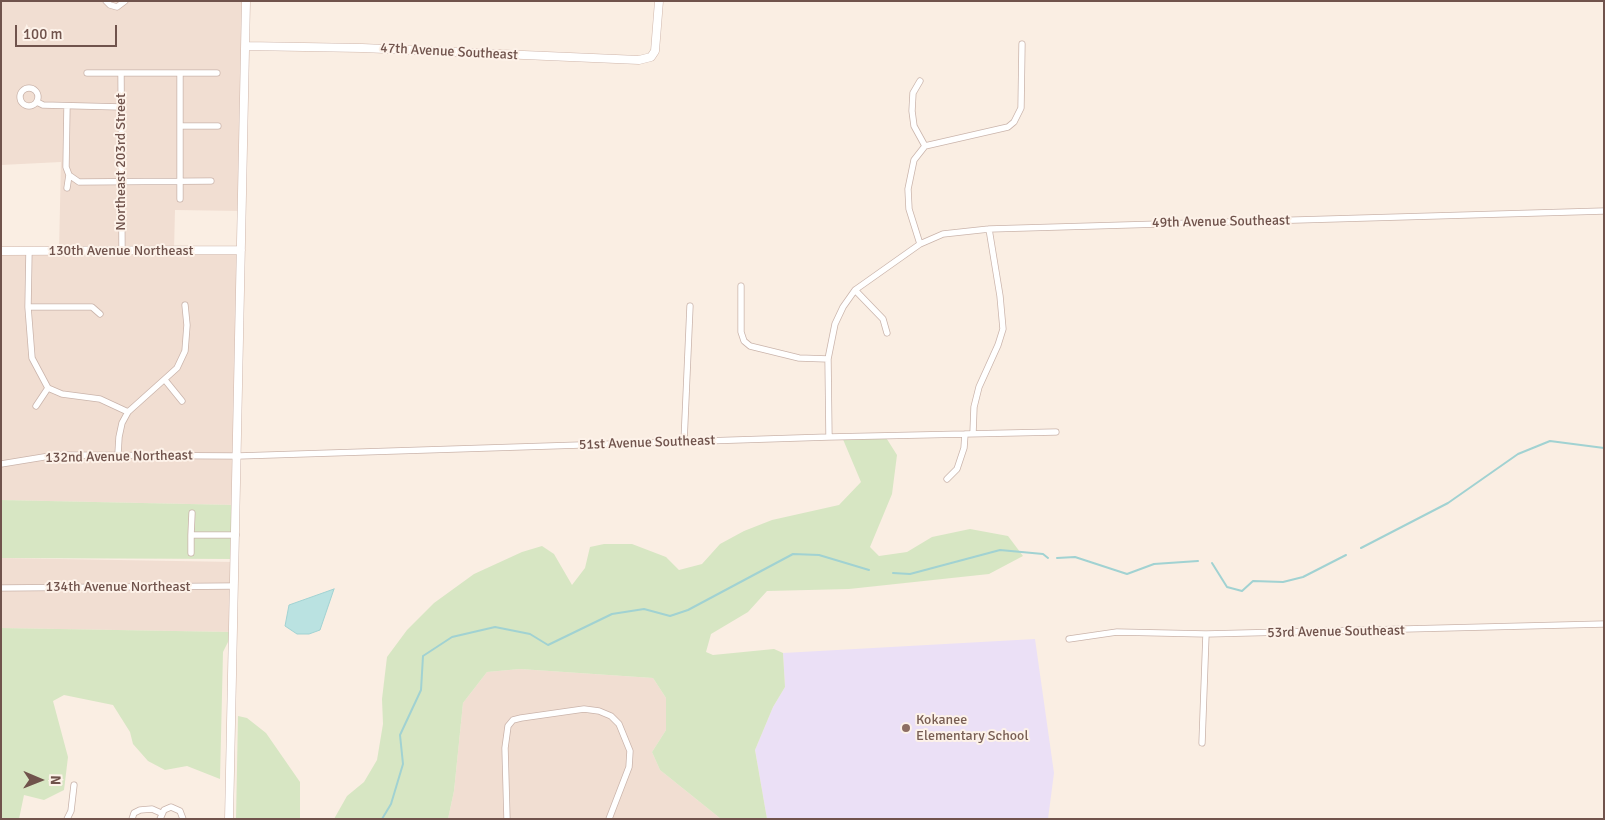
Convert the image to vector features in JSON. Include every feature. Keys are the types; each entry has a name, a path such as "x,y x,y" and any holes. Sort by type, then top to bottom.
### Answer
{"street":[{"path":"106,1 110,5 117,7 125,1"},
{"path":"229,819 246,1"},
{"name":"47th Avenue Southeast","path":"246,46 362,48 639,60 651,56 655,51 659,1"},
{"path":"920,244 910,209 908,189 914,160 925,146 1008,127 1014,122 1020,108 1022,44"},
{"path":"87,73 217,73"},
{"name":"Northeast 203rd Street","path":"121,73 122,251"},
{"path":"180,73 180,199"},
{"path":"920,82 913,93 912,111 914,126 925,146"},
{"path":"36,102 43,105 121,107"},
{"path":"67,106 66,167 69,175 67,188"},
{"path":"180,126 218,126"},
{"path":"69,175 79,182 121,180 211,181"},
{"name":"49th Avenue Southeast","path":"855,290 920,244 943,234 989,229 1604,211"},
{"path":"973,433 974,407 979,387 998,345 1003,328 1000,296 989,229"},
{"name":"130th Avenue Northeast","path":"1,251 241,250"},
{"path":"29,251 28,307 32,358 48,388 62,394 100,399 128,412"},
{"path":"741,286 741,332 744,340 750,346 799,358 828,359"},
{"path":"829,437 828,359 835,324 843,307 855,290 883,319 887,333"},
{"path":"118,454 121,430 128,412 165,380 176,368 185,350 187,325 185,305"},
{"path":"684,442 690,306"},
{"path":"28,307 92,307 100,314"},
{"path":"165,380 182,401"},
{"path":"36,406 48,388"},
{"name":"51st Avenue Southeast","path":"238,456 829,437 1056,432"},
{"path":"947,479 957,469 964,448 965,434"},
{"name":"132nd Avenue Northeast","path":"1,464 56,455 238,456"},
{"path":"191,552 192,512"},
{"path":"191,535 236,536"},
{"name":"134th Avenue Northeast","path":"1,588 234,586"},
{"name":"53rd Avenue Southeast","path":"1069,639 1117,632 1206,634 1604,624"},
{"path":"1202,743 1206,634"},
{"path":"506,819 505,734 508,726 514,720 521,718 584,709 599,711 610,716 619,724 626,737 630,751 629,767 609,819"},
{"path":"67,819 74,785"},
{"path":"132,819 134,813 140,810 152,809 160,816 167,808 174,807 180,811 183,819"}],"shaded area":[{"path":"1,1 246,1 242,211 175,210 174,251 241,250 236,505 1,500 1,251 59,250 61,162 1,165"},
{"path":"1,558 235,562 233,632 1,628"},
{"name":"Kokanee Elementary School","path":"1035,639 1054,773 1048,819 767,819 755,750 773,707 785,687 783,653"},
{"path":"520,669 653,678 666,698 666,730 652,752 660,770 721,819 448,819 454,791 463,703 487,672"}],"green space":[{"path":"885,436 897,455 892,494 870,547 879,556 907,552 932,537 970,529 1008,536 1023,556 989,574 849,589 767,591 748,612 711,634 706,652 713,655 774,649 783,653 785,687 773,707 755,750 767,819 721,819 660,770 652,752 666,730 666,698 653,678 520,669 487,672 463,703 454,791 448,819 334,819 347,796 364,782 377,760 383,724 382,699 387,657 407,630 434,603 474,574 522,552 542,546 554,554 572,585 585,568 590,547 604,544 632,544 666,557 679,570 702,564 720,544 744,531 772,520 839,505 861,482 842,437"},
{"path":"1,500 236,505 235,559 1,558"},
{"path":"1,628 233,632 223,652 220,779 187,766 165,770 148,761 133,744 130,732 113,705 64,695 53,701 68,757 64,790 44,800 24,795 19,819 1,819"},
{"path":"238,716 247,718 266,733 300,782 300,819 236,819"}],"water":[{"path":"334,589 320,630 309,634 297,634 285,626 289,605"}],"waterway":[{"path":"1361,548 1448,503 1518,454 1550,441 1604,448"},
{"path":"893,573 910,574 1000,550 1043,554 1048,558"},
{"path":"382,819 391,804 403,764 400,735 421,690 423,656 452,637 495,627 530,634 548,645 612,614 644,609 670,616 688,610 793,554 819,555 869,570"},
{"path":"1212,563 1227,587 1242,591 1253,581 1283,582 1303,577 1346,555"},
{"path":"1057,558 1075,557 1127,574 1154,564 1198,561"}],"place":[{"name":"Kokanee Elementary School","path":"906,728"}]}
